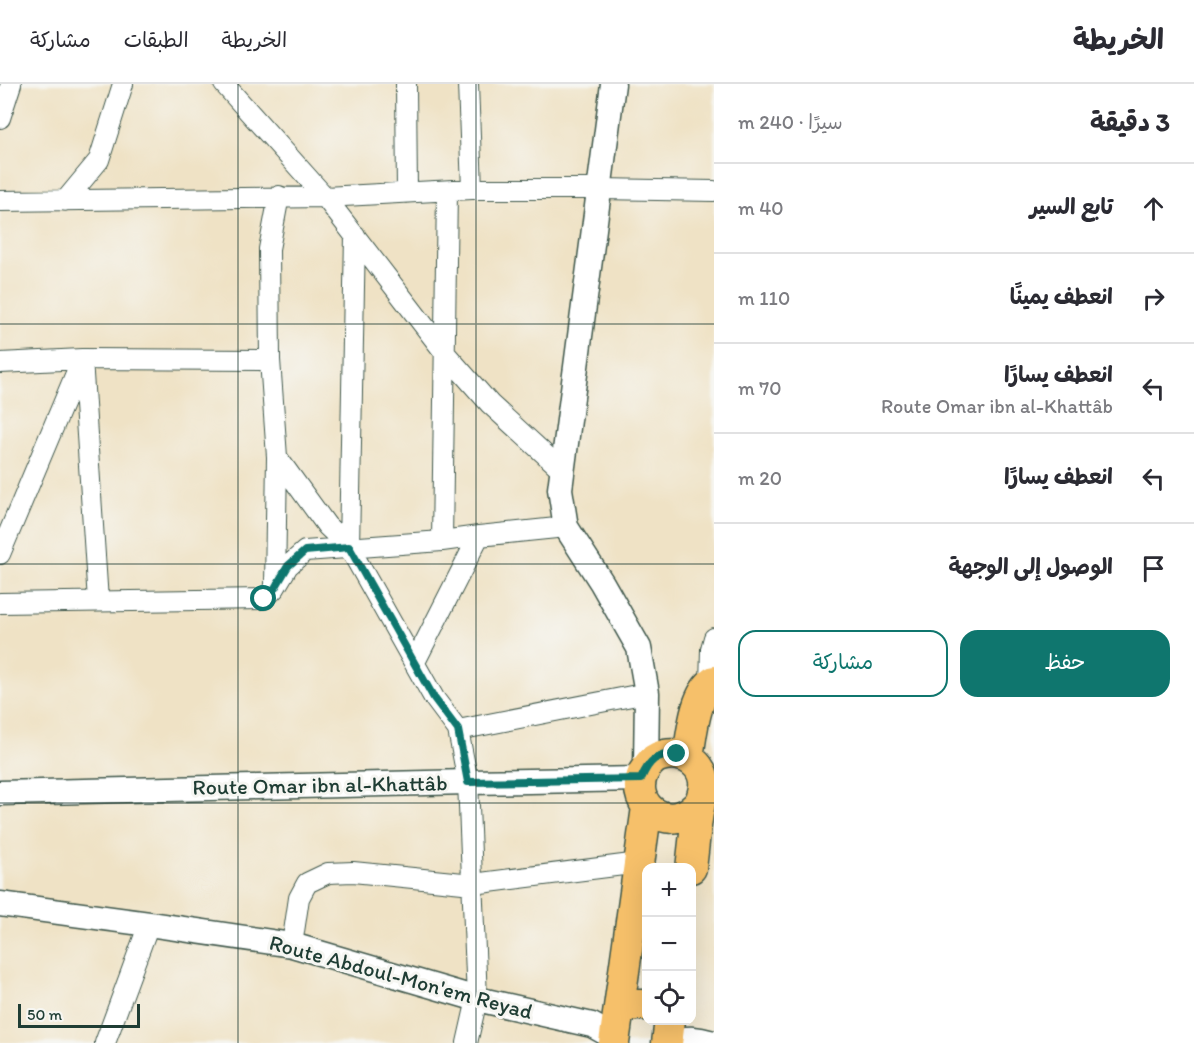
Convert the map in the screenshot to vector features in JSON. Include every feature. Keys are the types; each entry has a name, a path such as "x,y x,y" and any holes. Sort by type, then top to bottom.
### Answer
{"main road":[{"path":"688,757 697,708 702,695 712,683"},
{"path":"614,1042 633,1007 645,784 655,758 666,754 688,757 698,766 704,778 706,795 692,863"},
{"path":"645,784 655,813 665,818 685,816 694,811 706,795"},
{"path":"667,1043 669,1025"}],"street":[{"path":"0,118 11,84"},
{"path":"65,201 99,160 123,84"},
{"path":"224,84 325,197 445,353 490,404 562,470"},
{"path":"406,84 407,193"},
{"path":"468,84 472,189"},
{"path":"613,84 560,489 566,527 602,583 639,648 647,693 645,784"},
{"path":"0,201 325,197 472,189 714,191"},
{"path":"442,541 447,191"},
{"path":"275,588 278,457 270,360 269,249 279,196"},
{"path":"349,547 355,235"},
{"path":"0,363 82,359 270,360"},
{"path":"0,554 82,359"},
{"path":"82,359 98,601"},
{"path":"278,457 327,526 349,547 434,698 458,730 468,782 477,999 467,1043"},
{"path":"0,603 264,599 275,588 288,566 305,551 442,541 566,527"},
{"path":"415,662 479,536"},
{"path":"712,683 711,649 714,638"},
{"path":"458,730 647,693"},
{"name":"Route Omar ibn al-Khattâb","path":"0,793 468,782 645,784"},
{"path":"292,945 299,898 307,883 328,873 353,872 473,884 639,863"},
{"name":"Route Abdoul-Mon'em Reyad","path":"0,904 292,945 477,999 592,1025 601,1029 614,1042"},
{"path":"105,1043 149,924"},
{"path":"673,1043 687,1038 714,1043"}],"route":[{"path":"264,599 275,588 288,566 305,551 349,547 434,698 458,730 468,782 641,779 646,766 655,758 666,754 677,754"}]}
